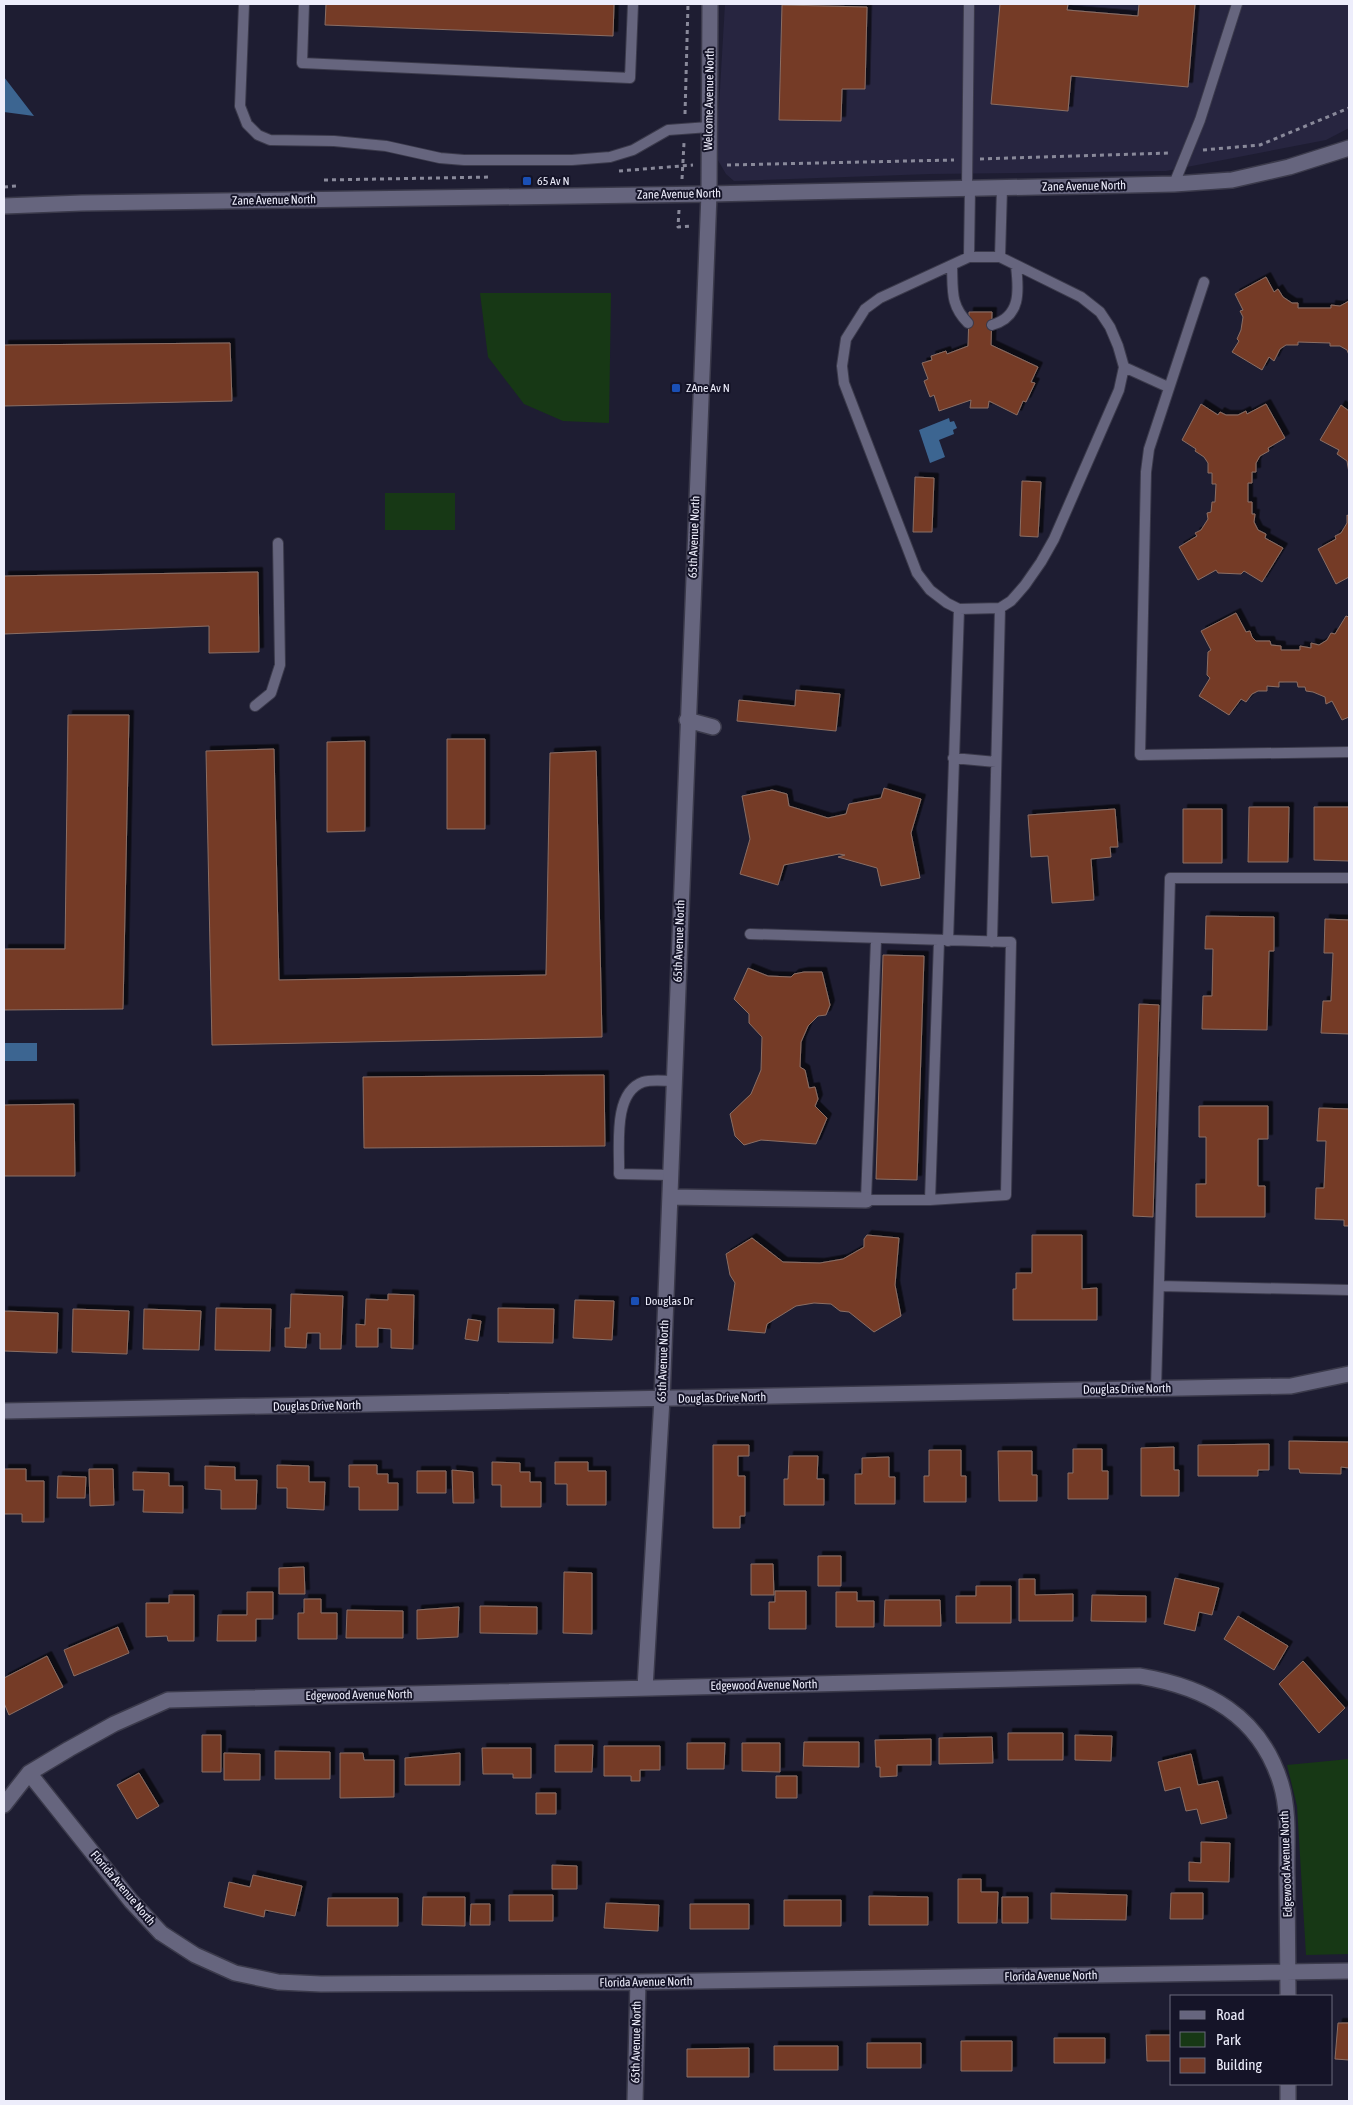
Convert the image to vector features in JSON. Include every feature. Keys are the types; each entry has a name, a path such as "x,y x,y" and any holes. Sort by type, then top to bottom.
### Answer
{"street":[{"name":"Welcome Avenue North","path":"709,194 710,4"},
{"name":"Zane Avenue North","path":"4,206 82,203 709,194 1174,184 1232,180 1289,168 1349,148"},
{"name":"65th Avenue North","path":"645,1688 662,1399 709,194"},
{"path":"687,720 713,727"},
{"path":"670,1197 866,1200"},
{"name":"Douglas Drive North","path":"4,1411 1291,1386 1349,1374"},
{"name":"Edgewood Avenue North","path":"4,1805 29,1773 69,1748 114,1724 168,1700 1139,1676 1170,1681 1201,1692 1230,1709 1252,1730 1271,1758 1281,1785 1286,1821 1288,1995"},
{"name":"Florida Avenue North","path":"29,1773 131,1901 161,1933 195,1956 235,1973 278,1982 321,1984 638,1982 1349,1971"},
{"name":"65th Avenue North","path":"635,2101 638,1982"},
{"path":"1288,2085 1288,2101"}],"lane":[{"path":"244,4 240,106 247,124 258,135 270,140 334,141 386,146 440,158 464,160 572,160 610,157 633,150 668,130 709,127"},
{"path":"304,4 302,63 630,78 633,4"},
{"path":"969,4 967,160 969,257"},
{"path":"1174,184 1200,120 1236,4"},
{"path":"1000,257 1002,188"},
{"path":"969,257 1000,257 1082,297 1100,312 1110,327 1124,367 1119,390 1054,539 1025,585 1011,601 1000,608 959,609 947,603 930,590 917,573 844,383 842,366 846,339 865,310 880,298 969,257"},
{"path":"952,266 953,300 958,312 968,323"},
{"path":"992,325 1000,323 1011,314 1017,301 1019,287 1016,266"},
{"path":"1204,282 1149,449 1146,472 1140,756 1349,752"},
{"path":"1124,367 1168,388"},
{"path":"255,706 271,693 280,665 278,543"},
{"path":"992,942 1000,608"},
{"path":"930,1200 959,609"},
{"path":"953,758 996,762"},
{"path":"1156,1388 1170,878 1349,878"},
{"path":"750,934 876,940 1011,942 1006,1196 930,1200 866,1200 876,940"},
{"path":"671,1176 620,1174 620,1110 626,1096 644,1081 674,1081"},
{"path":"1159,1286 1349,1290"}],"path":[{"path":"618,171 685,165 684,129 688,4"},
{"path":"727,165 967,160 1187,152 1260,145 1349,108"},
{"path":"319,180 496,176"},
{"path":"4,187 24,186"}],"shaded area":[{"path":"725,4 1349,4 1349,128 1326,140 1166,171 930,174 734,181 726,174 716,157"}],"green space":[{"path":"480,293 611,293 609,423 563,421 524,404 488,357"},
{"path":"385,493 455,493 455,530 385,530"},
{"path":"1349,1759 1349,1954 1306,1955 1297,1806 1287,1765"}],"water":[{"path":"4,77 34,116 4,112"},
{"path":"949,418 950,422 954,421 957,428 953,430 954,434 939,440 945,457 930,463 919,430"},
{"path":"4,1043 37,1043 37,1061 4,1061"}],"building":[{"path":"326,4 614,4 613,36 325,25"},
{"path":"1000,4 1068,4 1067,10 1138,16 1139,4 1195,4 1188,87 1071,76 1068,111 991,104"},
{"path":"782,5 867,7 865,89 842,89 841,121 779,120"},
{"path":"1266,277 1274,292 1278,289 1283,297 1292,303 1298,303 1298,308 1331,308 1331,305 1340,306 1349,301 1349,355 1347,350 1340,346 1330,346 1330,343 1298,342 1298,345 1286,345 1280,349 1274,361 1269,357 1262,370 1232,352 1239,341 1237,339 1243,317 1240,311 1243,310 1235,294"},
{"path":"969,312 992,312 991,345 1038,367 1031,382 1035,383 1026,402 1023,401 1017,415 989,401 988,408 970,408 971,400 939,411 934,395 930,397 924,381 928,379 922,363 932,360 931,356 946,351 947,354 968,346"},
{"path":"230,343 232,401 4,406 4,345"},
{"path":"1201,404 1218,415 1220,412 1226,415 1238,415 1246,411 1247,414 1266,404 1285,438 1268,448 1269,451 1260,456 1256,463 1256,472 1252,472 1252,483 1248,483 1248,502 1252,502 1252,514 1255,514 1254,522 1258,530 1266,534 1265,538 1283,548 1262,582 1244,571 1241,574 1218,573 1216,570 1198,580 1179,547 1197,536 1195,533 1201,530 1208,519 1207,513 1211,512 1212,502 1215,502 1216,484 1212,484 1212,473 1208,473 1208,463 1204,457 1195,451 1196,449 1182,440"},
{"path":"1341,405 1349,411 1349,473 1347,461 1337,454 1339,450 1320,440"},
{"path":"915,477 934,478 932,532 913,532"},
{"path":"1022,481 1041,482 1038,537 1020,536"},
{"path":"1347,515 1349,516 1349,577 1336,584 1318,549 1336,539 1335,536 1341,533 1347,523"},
{"path":"258,572 259,652 209,653 209,626 4,634 4,576"},
{"path":"1236,613 1246,632 1250,631 1256,641 1270,641 1271,645 1281,646 1281,650 1300,650 1300,646 1311,648 1311,643 1319,645 1327,640 1331,633 1335,634 1346,616 1349,617 1349,717 1342,720 1332,701 1326,704 1325,697 1306,691 1305,687 1298,687 1297,682 1279,682 1279,687 1267,686 1267,691 1258,691 1252,694 1246,702 1241,699 1229,715 1199,696 1210,678 1207,675 1208,652 1211,650 1201,631"},
{"path":"796,690 840,694 836,731 737,721 739,700 795,706"},
{"path":"68,715 129,715 123,1009 4,1010 4,949 65,949"},
{"path":"447,739 485,739 485,829 447,829"},
{"path":"365,741 365,831 327,832 327,742"},
{"path":"274,749 279,980 546,975 550,753 596,751 602,1037 212,1045 206,751"},
{"path":"884,788 921,799 911,833 920,878 881,886 877,868 838,857 845,855 839,854 784,865 778,885 740,874 750,839 742,796 772,790 787,794 789,806 828,818 846,814 849,804 881,798"},
{"path":"1249,807 1289,807 1288,862 1248,862"},
{"path":"1314,807 1349,807 1349,861 1314,860"},
{"path":"1115,809 1118,847 1110,847 1111,857 1091,859 1094,900 1052,903 1048,856 1031,857 1028,815"},
{"path":"1183,809 1222,809 1222,863 1183,863"},
{"path":"1206,916 1274,917 1274,951 1269,951 1267,1030 1202,1029 1203,996 1212,996 1213,949 1205,949"},
{"path":"1325,919 1349,920 1349,1034 1321,1033 1323,1001 1331,1001 1333,953 1324,953"},
{"path":"883,955 924,956 917,1180 876,1179"},
{"path":"748,968 768,976 791,977 794,974 804,972 822,972 830,1005 826,1015 818,1016 808,1026 801,1042 800,1067 805,1070 809,1088 815,1087 818,1099 815,1106 827,1118 816,1144 761,1140 744,1145 735,1136 730,1114 751,1094 761,1070 762,1037 749,1023 749,1014 734,999"},
{"path":"1139,1004 1159,1005 1153,1217 1133,1216"},
{"path":"604,1075 605,1146 364,1148 363,1077"},
{"path":"74,1104 75,1176 4,1176 4,1105"},
{"path":"1199,1106 1268,1106 1268,1139 1258,1139 1258,1186 1265,1186 1265,1217 1196,1217 1196,1184 1206,1184 1206,1137 1199,1137"},
{"path":"1319,1108 1349,1109 1349,1226 1344,1226 1344,1220 1315,1219 1316,1188 1324,1188 1326,1141 1317,1141"},
{"path":"867,1235 899,1238 895,1285 901,1316 874,1332 849,1312 840,1311 831,1304 814,1303 796,1306 767,1324 765,1333 728,1330 735,1283 730,1275 726,1254 752,1238 783,1262 820,1263 843,1259 864,1247 864,1239"},
{"path":"1032,1235 1082,1235 1082,1289 1097,1288 1097,1320 1013,1320 1013,1289 1016,1289 1016,1273 1032,1273"},
{"path":"291,1294 343,1296 341,1349 320,1349 320,1333 307,1333 306,1348 285,1347 285,1328 290,1328"},
{"path":"388,1294 414,1295 413,1349 391,1348 391,1329 378,1328 378,1347 356,1347 356,1324 365,1325 366,1299 388,1300"},
{"path":"575,1300 614,1301 612,1340 573,1338"},
{"path":"216,1308 271,1309 270,1351 215,1350"},
{"path":"498,1308 554,1309 553,1343 498,1342"},
{"path":"73,1309 129,1311 127,1354 72,1352"},
{"path":"144,1309 201,1311 199,1350 143,1349"},
{"path":"4,1311 58,1313 57,1353 4,1351"},
{"path":"468,1319 481,1321 478,1341 465,1339"},
{"path":"1289,1441 1349,1442 1349,1468 1341,1467 1341,1474 1300,1473 1299,1469 1289,1469"},
{"path":"1269,1444 1269,1470 1258,1470 1258,1476 1198,1476 1198,1445"},
{"path":"713,1445 749,1445 749,1456 738,1456 738,1476 745,1476 745,1516 740,1516 740,1528 713,1528"},
{"path":"1174,1447 1174,1470 1179,1470 1179,1496 1141,1496 1141,1448"},
{"path":"1073,1449 1102,1449 1102,1471 1108,1471 1108,1499 1068,1499 1068,1473 1073,1473"},
{"path":"929,1450 961,1450 961,1476 966,1476 966,1502 924,1502 924,1476 929,1476"},
{"path":"998,1451 1032,1451 1032,1475 1037,1475 1037,1501 999,1501"},
{"path":"789,1456 818,1456 817,1479 824,1479 824,1505 784,1505 784,1479 788,1479"},
{"path":"889,1457 889,1477 895,1477 895,1504 855,1504 855,1474 862,1474 862,1458"},
{"path":"492,1462 520,1463 520,1472 530,1472 530,1482 541,1482 541,1507 501,1507 501,1485 492,1485"},
{"path":"555,1462 588,1462 588,1471 606,1471 606,1505 567,1505 567,1484 555,1484"},
{"path":"277,1465 309,1466 309,1482 325,1482 324,1510 287,1508 287,1488 277,1488"},
{"path":"349,1465 377,1465 377,1474 388,1474 388,1483 398,1483 398,1510 359,1510 359,1487 349,1487"},
{"path":"205,1466 235,1467 235,1480 257,1480 256,1509 221,1509 221,1490 205,1489"},
{"path":"4,1469 26,1469 26,1481 44,1481 44,1522 22,1522 22,1514 4,1514"},
{"path":"89,1469 113,1469 114,1505 90,1506"},
{"path":"452,1470 473,1472 474,1503 453,1503"},
{"path":"417,1471 446,1471 446,1493 417,1493"},
{"path":"133,1472 169,1473 169,1486 183,1486 183,1513 143,1512 144,1490 133,1490"},
{"path":"58,1476 86,1477 85,1498 57,1498"},
{"path":"818,1556 841,1556 841,1586 818,1586"},
{"path":"751,1564 773,1564 774,1595 751,1595"},
{"path":"304,1567 305,1594 279,1594 279,1568"},
{"path":"564,1572 592,1573 592,1634 563,1633"},
{"path":"1175,1578 1219,1588 1212,1615 1199,1612 1195,1631 1164,1624"},
{"path":"1019,1579 1035,1579 1035,1595 1073,1594 1073,1621 1019,1621"},
{"path":"976,1586 1011,1586 1011,1623 956,1623 956,1596 976,1596"},
{"path":"775,1591 806,1591 806,1629 769,1629 769,1602 775,1602"},
{"path":"247,1592 273,1592 273,1619 256,1619 256,1641 217,1641 218,1615 247,1615"},
{"path":"836,1592 857,1592 857,1601 874,1601 874,1627 836,1627"},
{"path":"169,1595 194,1595 194,1641 168,1641 167,1636 146,1637 146,1603 169,1603"},
{"path":"1092,1595 1146,1596 1146,1622 1091,1621"},
{"path":"304,1599 321,1599 321,1613 337,1613 337,1639 298,1639 298,1613 304,1613"},
{"path":"885,1600 940,1600 941,1626 884,1626"},
{"path":"480,1606 537,1607 537,1634 480,1633"},
{"path":"459,1607 458,1637 417,1639 417,1610"},
{"path":"347,1610 403,1611 403,1638 346,1638"},
{"path":"1238,1616 1288,1646 1274,1670 1224,1639"},
{"path":"118,1627 129,1653 74,1676 64,1650"},
{"path":"47,1656 63,1687 9,1715 4,1703 4,1678"},
{"path":"1303,1661 1345,1708 1319,1733 1279,1684"},
{"path":"1008,1733 1063,1733 1063,1760 1008,1760"},
{"path":"202,1735 221,1735 221,1772 202,1772"},
{"path":"1075,1735 1112,1736 1111,1761 1075,1760"},
{"path":"992,1737 993,1763 939,1764 939,1738"},
{"path":"931,1739 931,1765 897,1765 897,1776 880,1777 880,1767 876,1767 875,1740"},
{"path":"804,1742 859,1742 859,1767 803,1766"},
{"path":"687,1743 725,1743 724,1769 687,1769"},
{"path":"742,1743 780,1743 780,1772 742,1771"},
{"path":"555,1745 593,1745 592,1772 555,1772"},
{"path":"604,1746 660,1746 660,1770 640,1770 640,1781 631,1781 631,1776 604,1776"},
{"path":"482,1748 531,1748 531,1778 513,1778 513,1774 483,1774"},
{"path":"275,1751 330,1752 330,1779 275,1779"},
{"path":"224,1753 260,1754 260,1780 224,1780"},
{"path":"340,1753 363,1753 364,1760 394,1760 394,1797 340,1798"},
{"path":"460,1753 460,1785 405,1785 405,1758"},
{"path":"1191,1754 1198,1785 1218,1781 1227,1818 1201,1824 1197,1809 1186,1811 1180,1787 1165,1791 1158,1762"},
{"path":"139,1773 159,1806 137,1819 117,1785"},
{"path":"776,1776 797,1776 797,1798 776,1798"},
{"path":"536,1793 556,1793 556,1814 536,1814"},
{"path":"1201,1842 1230,1843 1229,1882 1189,1881 1189,1862 1201,1863"},
{"path":"552,1865 577,1866 577,1889 552,1889"},
{"path":"253,1875 302,1886 295,1916 265,1910 264,1917 224,1907 229,1882 250,1887"},
{"path":"958,1879 981,1879 981,1892 998,1892 997,1923 958,1923"},
{"path":"1051,1893 1127,1895 1126,1920 1051,1919"},
{"path":"1171,1893 1203,1893 1203,1919 1170,1919"},
{"path":"509,1895 553,1895 553,1921 509,1921"},
{"path":"869,1896 928,1897 928,1925 869,1925"},
{"path":"423,1897 465,1897 465,1926 422,1925"},
{"path":"1002,1897 1028,1897 1028,1923 1002,1923"},
{"path":"328,1898 398,1898 398,1926 327,1926"},
{"path":"784,1900 841,1900 841,1926 784,1926"},
{"path":"606,1903 659,1905 658,1931 604,1928"},
{"path":"471,1904 490,1904 490,1925 470,1925"},
{"path":"690,1904 749,1904 749,1929 690,1929"},
{"path":"1338,2023 1349,2023 1349,2060 1335,2059"},
{"path":"1146,2035 1170,2035 1170,2061 1147,2061"},
{"path":"1054,2038 1105,2038 1105,2063 1054,2063"},
{"path":"961,2041 1012,2041 1012,2071 961,2071"},
{"path":"867,2043 921,2043 921,2068 867,2068"},
{"path":"774,2046 838,2046 838,2070 774,2070"},
{"path":"749,2048 749,2077 687,2077 687,2049"}],"place":[{"name":"65 Av N","path":"527,181"},
{"name":"ZAne Av N","path":"676,388"},
{"name":"Douglas Dr","path":"635,1301"}]}
